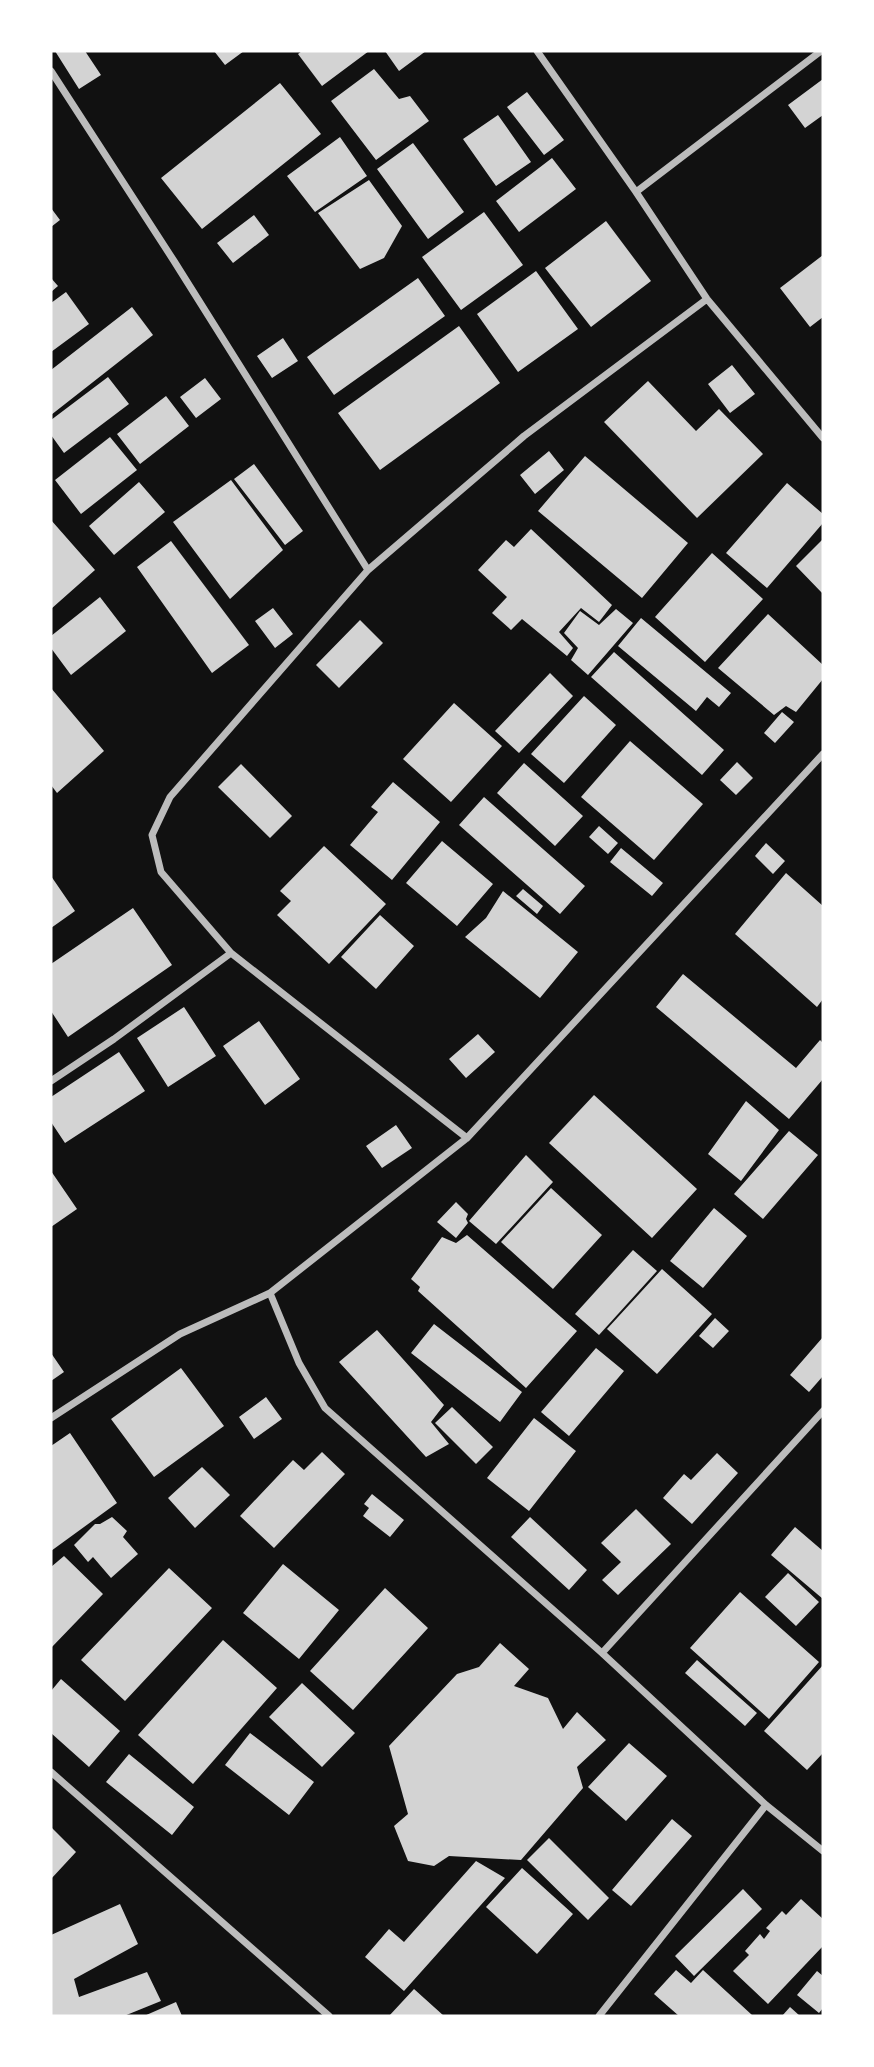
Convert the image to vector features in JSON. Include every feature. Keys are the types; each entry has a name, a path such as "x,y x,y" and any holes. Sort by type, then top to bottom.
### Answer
{"street":[{"path":"537,51 636,192 706,299 823,438"},
{"path":"636,192 821,51"},
{"path":"51,71 368,570"},
{"path":"467,1138 231,953 161,872 152,835 170,797 368,570 524,436 706,299"},
{"path":"51,1419 180,1334 270,1293 467,1138 823,754"},
{"path":"51,1081 114,1039 231,953"},
{"path":"270,1293 299,1363 326,1408 602,1653 766,1805 823,1851"},
{"path":"602,1653 823,1410"},
{"path":"51,1772 329,2016"},
{"path":"599,2016 766,1805"}],"building":[{"path":"55,51 85,51 101,75 79,89"},
{"path":"214,51 244,51 225,65"},
{"path":"302,51 369,51 322,86 298,54"},
{"path":"385,51 426,51 399,71"},
{"path":"374,69 399,99 410,96 429,121 376,160 331,101"},
{"path":"823,79 823,115 805,128 788,105"},
{"path":"280,83 321,134 202,229 161,178"},
{"path":"527,92 564,140 544,155 507,107"},
{"path":"498,115 531,162 496,186 463,139"},
{"path":"340,137 367,176 315,212 287,176"},
{"path":"413,143 464,212 428,239 377,169"},
{"path":"552,158 576,189 519,232 496,201"},
{"path":"369,180 402,226 384,258 360,269 318,213"},
{"path":"51,208 60,220 51,227"},
{"path":"484,212 523,265 461,310 422,257"},
{"path":"254,215 269,235 233,263 217,243"},
{"path":"606,221 651,281 591,327 545,268"},
{"path":"823,255 823,317 810,327 780,288"},
{"path":"536,271 578,329 518,372 477,314"},
{"path":"51,278 58,286 51,292"},
{"path":"418,278 445,316 334,395 307,357"},
{"path":"66,292 89,324 51,352 51,303"},
{"path":"132,307 153,335 51,415 51,370"},
{"path":"459,326 500,383 380,470 338,413"},
{"path":"283,338 298,361 272,378 257,356"},
{"path":"732,365 755,394 730,413 708,384"},
{"path":"108,377 129,404 64,453 51,435 51,420"},
{"path":"205,378 221,399 196,418 180,397"},
{"path":"648,381 696,431 719,409 763,454 697,518 604,422"},
{"path":"166,396 189,426 140,464 117,434"},
{"path":"110,437 137,470 81,514 55,480"},
{"path":"549,451 564,470 535,494 520,475"},
{"path":"585,456 688,543 642,598 538,511"},
{"path":"254,464 303,531 285,545 234,479"},
{"path":"231,480 283,550 230,599 173,522"},
{"path":"139,482 165,512 114,555 89,526"},
{"path":"787,483 823,514 823,523 767,588 726,553"},
{"path":"51,520 95,570 51,609"},
{"path":"531,529 612,605 599,622 581,608 559,632 573,648 567,656 522,619 511,630 492,613 507,597 478,570 506,540 514,547"},
{"path":"823,539 823,594 796,566"},
{"path":"171,541 249,645 212,673 137,567"},
{"path":"712,553 763,599 705,662 655,617"},
{"path":"100,597 126,631 71,675 51,648 51,636"},
{"path":"273,608 293,634 275,648 255,621"},
{"path":"616,609 633,623 588,675 571,660 578,648 564,633 580,611 599,625"},
{"path":"768,614 823,665 823,679 796,712 786,706 774,715 718,668"},
{"path":"641,618 731,693 719,707 707,697 696,711 618,646"},
{"path":"360,620 383,643 339,688 316,665"},
{"path":"614,652 724,750 702,775 591,677"},
{"path":"550,673 573,696 519,753 495,731"},
{"path":"51,688 104,751 57,793 51,785"},
{"path":"584,696 616,725 564,783 531,754"},
{"path":"454,703 502,746 451,802 403,759"},
{"path":"782,712 794,722 775,743 764,733"},
{"path":"630,741 703,804 654,860 581,797"},
{"path":"737,762 753,778 736,795 720,780"},
{"path":"524,763 583,816 555,846 497,793"},
{"path":"241,764 292,816 270,838 218,787"},
{"path":"393,782 440,822 392,880 350,845 378,812 371,807"},
{"path":"484,797 585,886 560,914 459,825"},
{"path":"599,826 618,843 608,854 589,837"},
{"path":"442,841 493,884 457,926 406,883"},
{"path":"766,843 785,861 773,874 755,856"},
{"path":"324,846 386,904 329,964 277,915 291,901 280,891"},
{"path":"621,848 663,883 652,896 610,862"},
{"path":"786,873 823,906 823,999 817,1007 735,934"},
{"path":"51,876 75,911 51,928"},
{"path":"523,889 543,906 537,914 516,896"},
{"path":"503,891 578,952 540,998 465,937 486,918"},
{"path":"133,908 172,965 68,1037 51,1011 51,964"},
{"path":"380,915 414,946 376,989 341,957"},
{"path":"683,974 796,1068 820,1040 823,1043 823,1079 789,1119 656,1007"},
{"path":"184,1007 216,1056 168,1087 137,1038"},
{"path":"259,1021 300,1079 265,1105 223,1046"},
{"path":"478,1034 495,1052 466,1078 449,1059"},
{"path":"119,1052 145,1091 65,1143 51,1122 51,1097"},
{"path":"594,1095 697,1189 652,1238 549,1143"},
{"path":"746,1101 779,1130 741,1181 708,1154"},
{"path":"396,1125 412,1148 382,1168 366,1146"},
{"path":"789,1131 818,1155 763,1219 734,1194"},
{"path":"526,1155 553,1182 496,1244 469,1221"},
{"path":"51,1171 77,1209 51,1227"},
{"path":"551,1188 602,1235 553,1289 501,1242"},
{"path":"456,1202 468,1214 468,1223 456,1238 437,1222"},
{"path":"714,1208 747,1236 703,1288 670,1261"},
{"path":"467,1235 577,1331 526,1388 418,1291 420,1287 411,1279 442,1237 456,1243"},
{"path":"633,1250 657,1271 599,1335 575,1314"},
{"path":"662,1269 712,1314 657,1374 607,1329"},
{"path":"715,1318 729,1331 713,1348 699,1336"},
{"path":"434,1324 522,1392 500,1422 411,1353"},
{"path":"377,1330 444,1405 431,1422 449,1444 426,1457 339,1362"},
{"path":"823,1337 823,1376 809,1392 790,1375"},
{"path":"596,1348 624,1371 569,1436 541,1412"},
{"path":"51,1353 64,1372 51,1381"},
{"path":"181,1368 224,1426 154,1477 111,1419"},
{"path":"266,1397 282,1419 254,1439 239,1417"},
{"path":"452,1407 493,1447 476,1464 435,1423"},
{"path":"534,1418 576,1451 529,1511 487,1478"},
{"path":"70,1433 117,1503 51,1551 51,1446"},
{"path":"322,1452 345,1474 274,1548 240,1516 293,1460 304,1470"},
{"path":"717,1453 738,1473 692,1524 663,1498 684,1474 691,1480"},
{"path":"202,1467 230,1495 195,1528 168,1498"},
{"path":"372,1494 404,1520 390,1537 363,1516 369,1508 364,1504"},
{"path":"636,1509 671,1544 618,1595 602,1580 621,1562 601,1543"},
{"path":"112,1517 127,1531 123,1537 138,1554 111,1578 93,1557 88,1562 74,1545 95,1524"},
{"path":"530,1517 587,1570 569,1590 511,1537"},
{"path":"795,1527 823,1551 823,1599 771,1555"},
{"path":"64,1556 103,1594 51,1648 51,1567"},
{"path":"283,1564 339,1610 299,1659 243,1613"},
{"path":"169,1568 212,1608 125,1701 81,1660"},
{"path":"788,1573 819,1602 796,1626 765,1597"},
{"path":"385,1588 428,1628 353,1710 310,1671"},
{"path":"740,1592 819,1662 769,1719 690,1648"},
{"path":"223,1640 277,1688 193,1784 138,1735"},
{"path":"500,1643 529,1669 514,1686 548,1698 563,1729 577,1712 606,1740 577,1767 583,1788 521,1860 449,1856 434,1866 408,1861 394,1826 408,1814 389,1746 457,1674 479,1667"},
{"path":"697,1660 757,1713 745,1726 685,1673"},
{"path":"823,1665 823,1753 807,1770 764,1731"},
{"path":"61,1679 120,1731 89,1767 51,1733 51,1691"},
{"path":"302,1683 355,1733 322,1767 269,1717"},
{"path":"250,1733 314,1782 289,1815 225,1765"},
{"path":"629,1743 667,1776 626,1821 588,1787"},
{"path":"129,1754 194,1807 172,1835 106,1782"},
{"path":"672,1819 692,1836 631,1906 612,1890"},
{"path":"51,1827 76,1852 51,1879"},
{"path":"549,1838 609,1898 588,1920 527,1860"},
{"path":"476,1861 505,1878 404,1991 365,1957 389,1929 404,1942"},
{"path":"522,1868 573,1914 537,1954 486,1907"},
{"path":"743,1889 762,1909 694,1976 675,1956"},
{"path":"801,1899 823,1919 823,1946 768,2004 733,1971 749,1955 745,1951 760,1934 764,1939 770,1931 766,1928 782,1911 786,1915"},
{"path":"120,1904 138,1944 74,1979 79,1997 147,1972 161,2001 124,2016 51,2016 51,1935"},
{"path":"676,1970 691,1983 703,1970 752,2015 679,2016 654,1994"},
{"path":"817,1971 823,1976 823,2008 819,2013 797,1995"},
{"path":"414,1989 444,2016 389,2016"},
{"path":"176,2002 182,2016 144,2016"},
{"path":"790,2007 800,2016 782,2016"}]}
